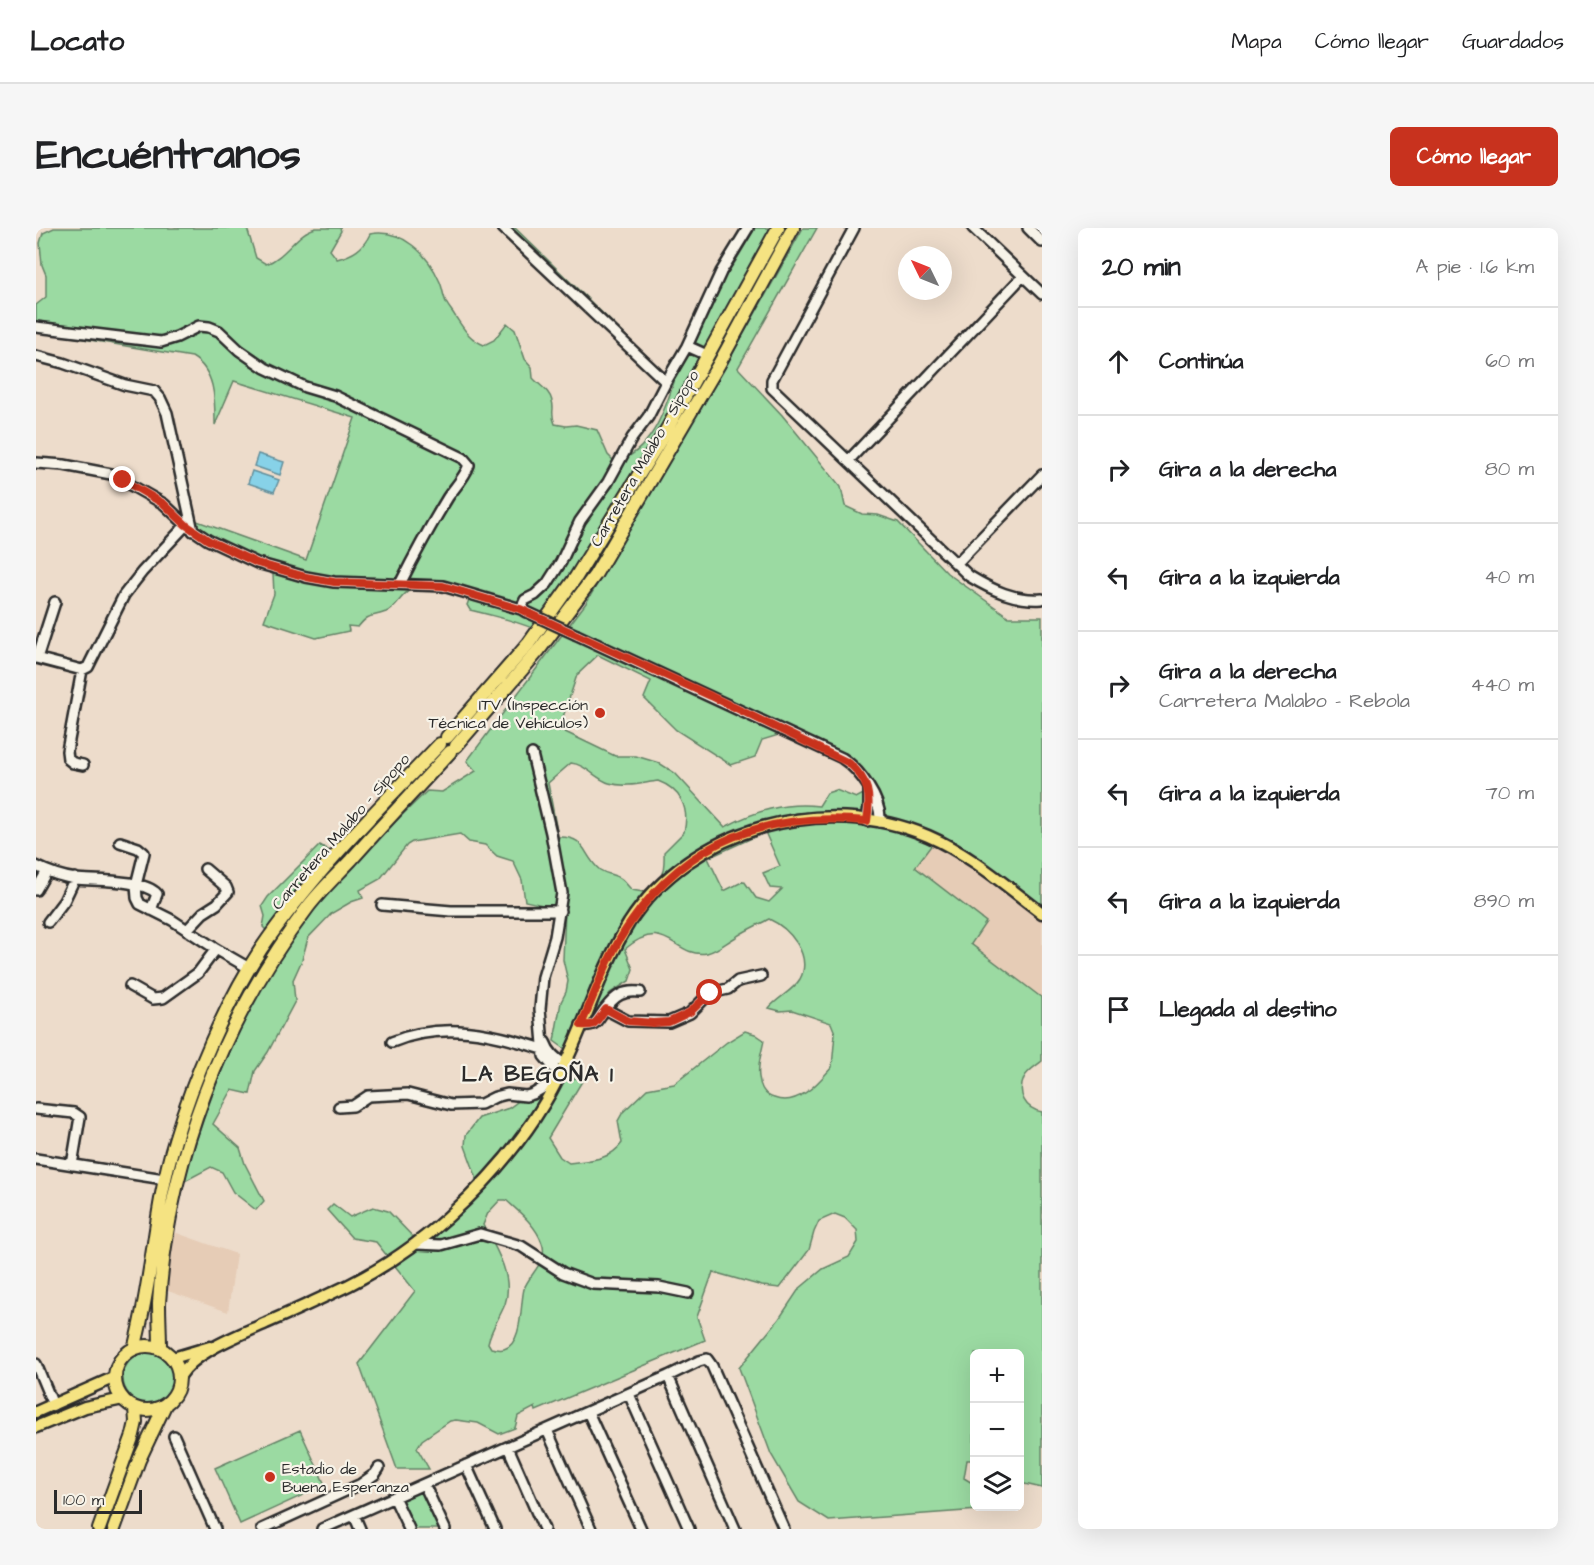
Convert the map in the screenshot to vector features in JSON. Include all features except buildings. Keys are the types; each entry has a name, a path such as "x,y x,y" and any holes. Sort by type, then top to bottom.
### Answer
{"highway":[{"name":"Carretera Malabo - Sipopo","path":"160,1348 161,1280 177,1182 207,1089 238,1019 270,961 309,906 448,745 564,595 667,429 778,228"},
{"name":"Carretera Malabo - Sipopo","path":"134,1349 141,1320 164,1179 175,1139 195,1082 249,968 298,898 374,813 448,745 539,650 595,575 718,364 793,228"},
{"path":"114,1529 140,1460 165,1405 176,1392 180,1376 172,1358 160,1348 147,1346 134,1349 121,1360 115,1377 117,1389 123,1399 135,1408 154,1410 165,1405"},
{"path":"99,1529 133,1436 136,1422 135,1408"}],"main road":[{"path":"180,1376 189,1365 219,1345 351,1284 387,1264 416,1244 474,1193 509,1155 538,1115 566,1064 612,956 630,923 649,898 675,872 706,850 730,837 760,827 798,820 831,818 880,822 930,837 953,849 1042,913"},
{"path":"172,1358 219,1345"},
{"path":"36,1412 115,1377"},
{"path":"36,1427 85,1407 123,1399"}],"street":[{"path":"503,228 666,382"},
{"path":"524,610 525,600 541,590 561,562 580,520 608,482 632,438 648,417 687,346 721,272 748,228"},
{"path":"854,228 771,384 969,576 989,589 1013,597 1042,599"},
{"path":"974,228 1042,294"},
{"path":"1028,228 1042,242"},
{"path":"849,460 1023,276"},
{"path":"36,327 161,342 199,326 209,327 219,331 239,350 265,368 305,387 335,396 463,458 469,465 467,471 420,544 400,584"},
{"path":"687,346 707,355"},
{"path":"36,356 125,385 154,391 167,413 189,528"},
{"path":"36,463 64,465 111,474 164,504 189,528 220,547 257,563 306,577 354,584 443,586 524,610 842,758 856,769 877,801 880,808 880,822"},
{"path":"956,564 1042,475"},
{"path":"55,602 36,658 82,670 88,668 124,595 142,572 189,528"},
{"path":"82,670 67,751 68,759 73,763 83,765"},
{"path":"339,1107 353,1106 368,1096 408,1094 451,1105 481,1104 507,1094 526,1096 533,1094 559,1077 546,1061 540,1009 543,977 560,912 562,893 532,754"},
{"path":"867,821 869,790"},
{"path":"120,842 138,848 144,853 136,885 138,901 249,968"},
{"path":"36,866 75,878 110,880 156,892 157,897 151,910"},
{"path":"187,930 196,919 217,904 228,892 226,887 205,869"},
{"path":"36,890 47,871"},
{"path":"48,922 64,901 75,878"},
{"path":"382,905 451,911 560,912"},
{"path":"129,986 153,999 163,998 198,973 216,949"},
{"path":"606,1009 628,1021 669,1022 690,1012 710,993 728,989 738,981 761,976"},
{"path":"581,1025 595,1024 613,1000 623,992 640,992"},
{"path":"392,1042 418,1032 464,1030 486,1033 543,1049"},
{"path":"543,1037 549,1052 566,1064"},
{"path":"36,1109 74,1113 80,1117 72,1165"},
{"path":"36,1159 164,1179"},
{"path":"416,1244 441,1245 480,1234 521,1246 563,1273 593,1284 659,1287 688,1293"},
{"path":"322,1529 707,1359 711,1363 784,1529"},
{"path":"36,1364 53,1405"},
{"path":"668,1376 735,1529"},
{"path":"629,1394 689,1529"},
{"path":"588,1412 641,1529"},
{"path":"547,1430 591,1529"},
{"path":"174,1436 215,1529"},
{"path":"508,1447 544,1529"},
{"path":"466,1465 495,1529"},
{"path":"262,1529 361,1485 379,1468"},
{"path":"424,1484 445,1529"},
{"path":"394,1497 408,1529"},
{"path":"354,1515 360,1529"}],"shaded area":[{"path":"936,839 1042,914 1042,998 970,944 914,867"},
{"path":"174,1232 236,1254 228,1312 165,1290"}],"green space":[{"path":"54,228 247,228 256,258 266,264 280,256 303,234 316,228 340,228 341,231 330,250 337,259 357,251 370,234 382,233 403,239 421,253 428,262 440,282 448,306 474,340 484,345 494,340 507,323 515,330 525,359 532,367 533,378 551,397 555,424 576,425 597,430 608,455 615,462 638,450 646,441 660,419 674,382 650,370 499,228 515,228 664,373 671,370 722,286 717,270 734,264 755,228 772,228 600,545 544,633 517,622 470,610 467,605 469,600 465,597 422,588 410,590 390,610 368,617 358,627 348,626 349,631 316,638 264,621 274,594 273,574 230,555 186,525 186,517 306,560 355,418 234,381 215,425 214,397 210,378 200,363 192,357 36,331 36,305 46,297 46,275 42,265 40,243 43,233"},
{"path":"803,228 817,228 738,368 782,415 841,487 845,506 862,514 878,515 898,522 947,573 1009,617 1042,617 1042,914 936,839 915,867 986,922 971,944 1042,998 1042,1061 1025,1075 1021,1090 1027,1104 1042,1112 1042,1488 1024,1484 1024,1349 970,1349 970,1460 967,1460 964,1478 970,1482 970,1511 829,1521 799,1502 771,1454 739,1368 779,1319 799,1289 823,1269 849,1257 858,1242 857,1230 845,1218 835,1214 819,1221 809,1250 780,1288 762,1286 713,1272 697,1317 705,1340 536,1411 535,1407 518,1416 515,1428 499,1434 478,1423 450,1421 422,1440 417,1448 429,1469 397,1469 359,1364 415,1291 376,1242 352,1238 327,1210 333,1204 350,1217 373,1207 388,1211 416,1240 475,1187 476,1176 465,1146 466,1135 479,1118 509,1108 548,1079 584,1078 548,1138 560,1157 569,1163 598,1159 617,1149 622,1143 618,1121 623,1112 647,1089 674,1084 727,1042 745,1031 764,1040 759,1072 760,1084 765,1093 783,1100 807,1092 832,1067 835,1033 831,1023 792,1010 780,1011 769,1008 800,979 803,961 797,943 777,923 769,919 707,953 686,950 661,936 639,939 625,949 633,969 629,981 610,993 572,1054 554,1041 561,1002 568,981 563,960 565,910 525,901 522,880 513,861 497,856 485,845 469,842 460,834 412,842 407,845 380,879 360,890 363,898 332,913 308,938 293,980 295,1001 268,1052 255,1071 250,1094 232,1090 213,1124 240,1148 245,1164 264,1201 256,1210 233,1192 222,1172 211,1167 183,1182 217,1083 244,1019 297,930 326,893 427,791 442,792 476,771 467,761 586,603 727,364","holes":["598,655 651,681 644,698 676,730 731,765 755,757 762,740 785,733 844,760 869,791 856,798 836,790 827,793 819,806 794,805 770,809 747,816 725,827 675,773 659,763 636,756 615,756 559,729 577,675","571,763 581,766 609,783 628,785 658,781 672,789 682,800 686,815 684,832 664,852 661,876 643,892 632,890 620,878 600,870 579,843 558,837 548,783","765,832 780,866 763,873 770,888 782,889 769,902 756,898 744,881 724,891 708,858","500,1200 506,1200 522,1214 539,1236 543,1250 541,1262 524,1289 520,1323 515,1340 510,1346 502,1349 491,1348 488,1343 505,1304 507,1284 502,1263 483,1225 488,1213"]},
{"path":"320,845 328,850 298,886 268,932 263,927 265,916 262,906 268,897"},
{"path":"148,1353 162,1357 169,1364 173,1378 169,1392 162,1399 148,1403 134,1399 127,1392 123,1378 127,1364 134,1357"},
{"name":"Estadio de Buena Esperanza","path":"300,1430 325,1485 240,1524 215,1468"},
{"path":"424,1489 442,1529 410,1529 397,1500"}],"water":[{"path":"258,454 284,462 280,475 254,466"},
{"path":"252,471 279,480 274,492 248,483"}],"place":[{"name":"ITV (Inspección Técnica de Vehículos)","path":"600,713"},
{"name":"Estadio de Buena Esperanza","path":"270,1477"}],"district":[{"name":"LA BEGOÑA 1","path":"538,1073"}],"route":[{"path":"123,480 164,504 186,525 208,540 257,563 306,577 334,582 443,586 520,609 842,758 856,769 869,790 867,821 831,818 798,820 760,827 730,837 706,850 675,872 649,898 630,923 612,956 581,1025 595,1024 606,1009 622,1020 669,1022 690,1012 710,993"}]}
